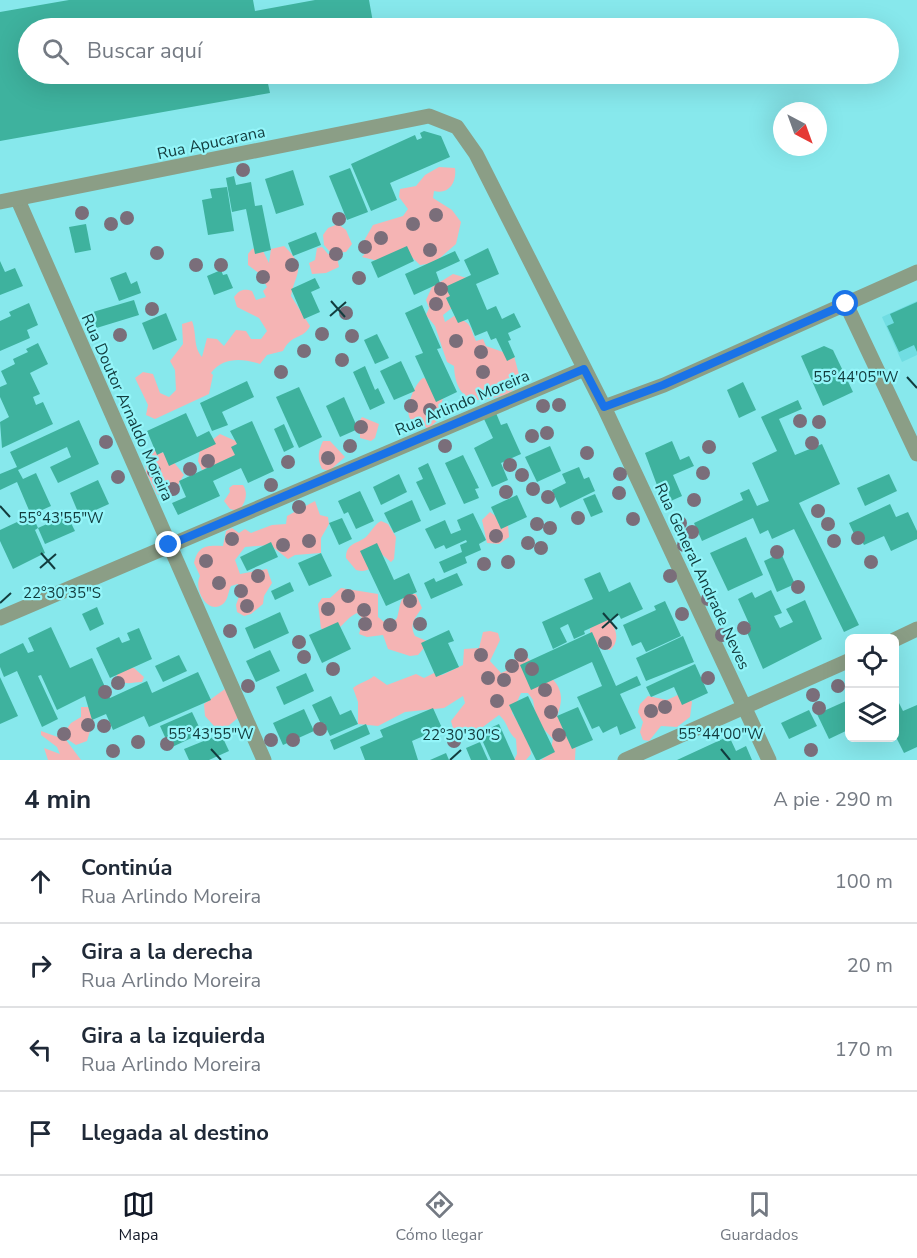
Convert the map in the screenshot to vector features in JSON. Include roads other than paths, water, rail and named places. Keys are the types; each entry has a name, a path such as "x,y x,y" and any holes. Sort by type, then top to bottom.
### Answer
{"street":[{"name":"Rua Apucarana","path":"0,202 429,116 458,127 476,154 584,369"},
{"name":"Rua Doutor Arnaldo Moreira","path":"18,200 264,760"},
{"path":"584,369 604,407 663,385 917,272"},
{"path":"846,304 917,454"},
{"name":"Rua Arlindo Moreira","path":"0,618 584,369"},
{"name":"Rua General Andrade Neves","path":"604,407 769,760"},
{"path":"899,637 917,629"},
{"path":"625,760 845,662"}]}
